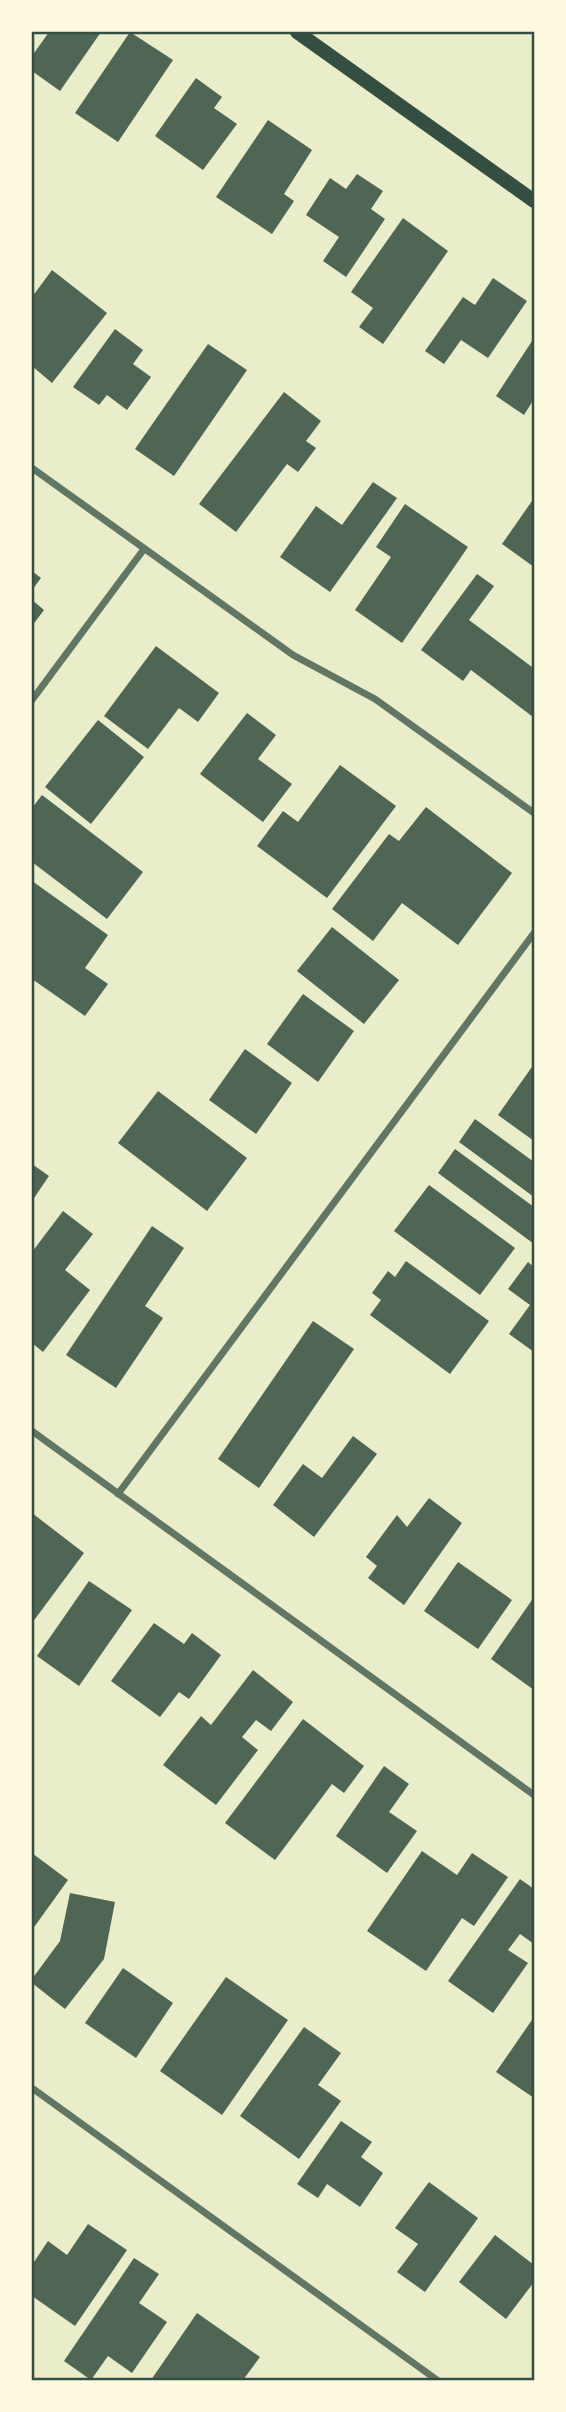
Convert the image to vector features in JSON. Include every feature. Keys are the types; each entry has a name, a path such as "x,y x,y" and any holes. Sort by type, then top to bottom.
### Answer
{"main road":[{"path":"297,32 534,201"}],"street":[{"path":"32,468 293,655 374,699 534,813"},
{"path":"32,700 144,549"},
{"path":"118,1494 534,933"},
{"path":"32,1431 534,1795"},
{"path":"32,2088 437,2381"}],"building":[{"path":"49,32 101,32 60,91 32,71 32,56"},
{"path":"130,32 173,60 118,142 75,113"},
{"path":"196,78 222,97 214,108 237,124 203,170 155,136"},
{"path":"268,120 312,150 284,194 294,201 272,234 216,197"},
{"path":"357,174 383,191 371,209 385,219 346,277 323,261 339,237 306,215 330,178 346,189"},
{"path":"403,218 448,251 383,344 359,327 373,308 351,292"},
{"path":"52,270 107,313 52,383 32,366 32,297"},
{"path":"493,278 527,301 488,358 461,340 444,364 425,351 463,297 475,305"},
{"path":"115,329 143,350 133,364 151,377 127,410 107,395 99,405 73,387"},
{"path":"534,338 534,399 524,415 496,396"},
{"path":"208,344 247,370 174,476 135,449"},
{"path":"284,392 321,421 306,441 316,448 298,472 287,464 236,532 199,504"},
{"path":"373,482 397,498 330,592 280,557 316,506 342,525"},
{"path":"534,498 534,567 502,544"},
{"path":"405,504 468,547 402,643 355,610 391,557 376,547"},
{"path":"32,571 41,578 32,590"},
{"path":"477,574 494,586 469,620 532,667 534,663 533,717 471,670 463,681 421,650"},
{"path":"32,600 44,610 32,626"},
{"path":"156,646 219,693 198,722 179,708 148,749 104,716"},
{"path":"247,713 276,735 258,759 292,784 263,822 200,774"},
{"path":"98,720 144,757 91,824 45,787"},
{"path":"340,765 396,806 327,898 257,846 283,811 298,822"},
{"path":"42,795 143,872 107,919 32,862 32,808"},
{"path":"426,807 512,873 458,945 402,903 373,941 332,909 389,834 399,841"},
{"path":"32,881 108,935 85,968 108,984 85,1016 32,979"},
{"path":"332,927 399,980 364,1024 297,971"},
{"path":"303,994 354,1031 318,1082 267,1044"},
{"path":"245,1049 292,1083 256,1134 209,1100"},
{"path":"534,1064 534,1141 498,1115"},
{"path":"158,1091 247,1158 207,1211 118,1143"},
{"path":"475,1119 534,1162 534,1197 459,1142"},
{"path":"455,1149 534,1207 534,1244 438,1173"},
{"path":"32,1164 49,1176 32,1201"},
{"path":"429,1185 515,1248 480,1295 394,1231"},
{"path":"63,1211 93,1234 65,1270 90,1290 43,1352 32,1343 32,1252"},
{"path":"152,1226 184,1248 145,1306 163,1318 116,1388 66,1355"},
{"path":"406,1261 489,1321 450,1374 370,1315 381,1300 372,1293 388,1271 395,1277"},
{"path":"528,1262 534,1267 534,1352 509,1334 530,1305 508,1289"},
{"path":"313,1321 354,1349 259,1488 218,1459"},
{"path":"353,1436 377,1454 314,1537 273,1505 303,1464 322,1478"},
{"path":"429,1498 462,1523 404,1605 368,1578 377,1566 366,1557 397,1515 407,1527"},
{"path":"32,1513 84,1553 32,1623"},
{"path":"458,1562 512,1600 478,1649 424,1611"},
{"path":"89,1581 132,1610 79,1686 37,1656"},
{"path":"534,1597 534,1690 491,1659"},
{"path":"154,1623 184,1644 192,1633 221,1655 189,1699 179,1692 160,1717 111,1681"},
{"path":"253,1670 293,1702 271,1731 256,1720 242,1737 258,1750 216,1805 163,1765 201,1716 211,1725"},
{"path":"303,1719 364,1766 344,1793 332,1784 275,1860 225,1823"},
{"path":"384,1766 409,1784 389,1812 417,1831 387,1873 336,1836"},
{"path":"422,1851 457,1875 472,1853 508,1877 474,1926 462,1918 426,1971 367,1931"},
{"path":"32,1853 68,1880 32,1930"},
{"path":"520,1879 534,1889 534,1944 520,1934 508,1950 528,1963 493,2013 448,1981"},
{"path":"70,1893 115,1902 104,1959 65,2009 32,1983 32,1979 60,1941"},
{"path":"123,1968 173,2003 136,2058 85,2023"},
{"path":"226,1977 288,2020 222,2115 160,2071"},
{"path":"534,2017 534,2098 496,2072"},
{"path":"304,2027 341,2053 318,2085 341,2101 299,2159 240,2116"},
{"path":"341,2121 372,2142 361,2157 383,2173 360,2207 327,2184 318,2198 297,2184"},
{"path":"429,2182 478,2218 425,2292 397,2272 418,2244 395,2228"},
{"path":"88,2224 127,2250 75,2326 32,2296 32,2265 48,2241 67,2255"},
{"path":"495,2235 534,2265 534,2282 506,2319 459,2282"},
{"path":"134,2258 159,2274 139,2303 167,2322 132,2373 108,2356 91,2380 64,2361"},
{"path":"197,2313 260,2357 243,2380 151,2380"}]}
